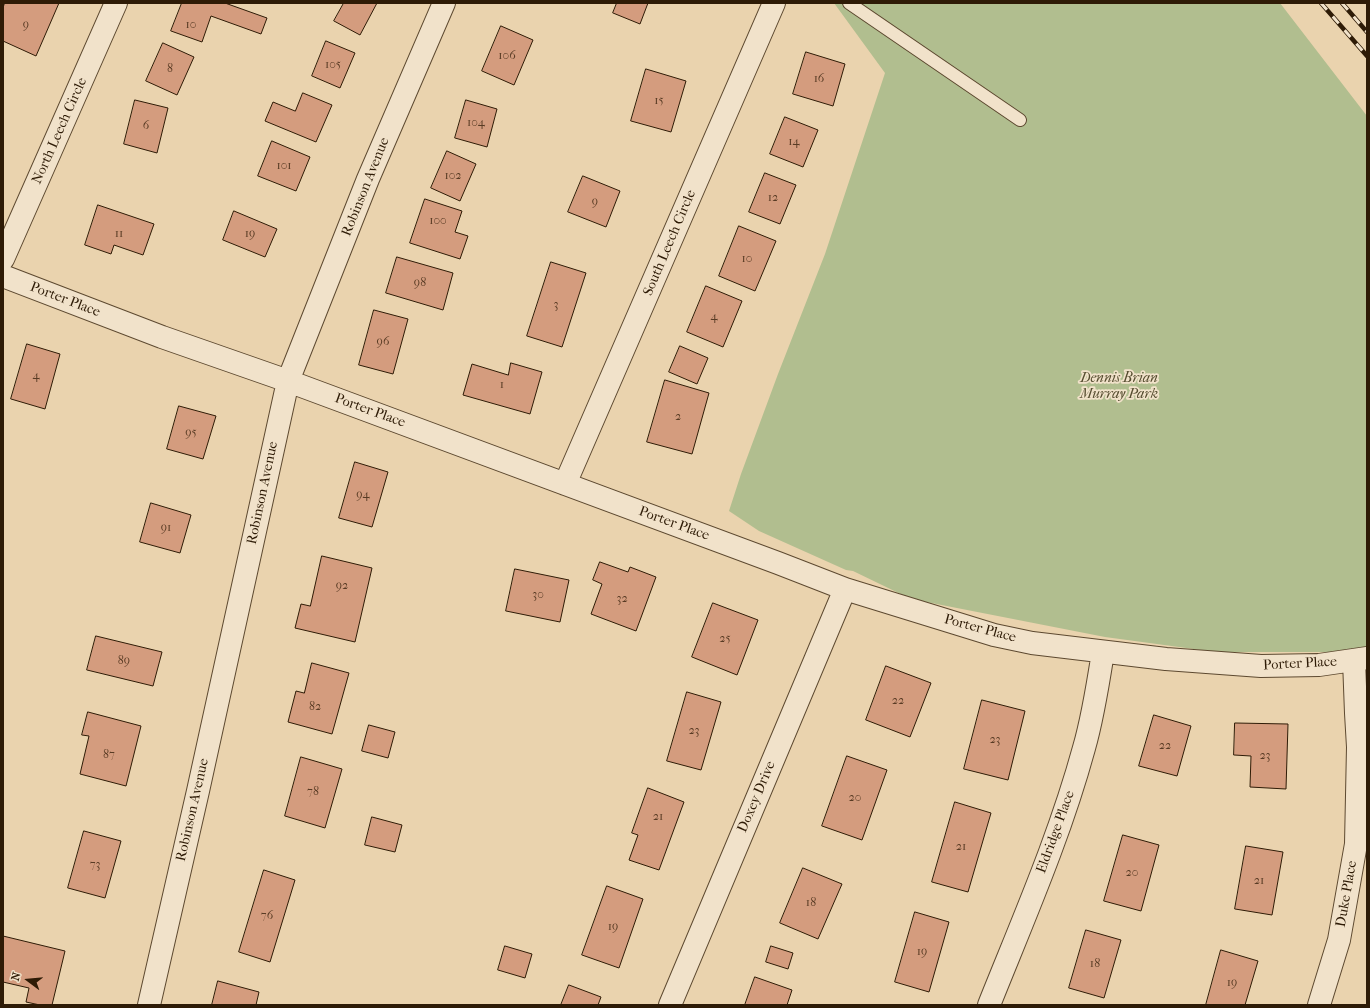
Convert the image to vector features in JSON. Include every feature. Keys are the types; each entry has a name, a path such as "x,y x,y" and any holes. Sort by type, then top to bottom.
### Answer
{"street":[{"name":"North Leech Circle","path":"3,259 116,3"},
{"name":"Robinson Avenue","path":"149,1005 198,791 288,381 368,179 444,3"},
{"name":"South Leech Circle","path":"565,484 774,3"},
{"name":"Porter Place","path":"3,276 162,337 288,381 778,563 845,590 994,635 1032,643 1103,652 1166,659 1261,666 1319,665 1361,659"},
{"name":"Doxey Drive","path":"670,1005 845,590"},
{"name":"Eldridge Place","path":"989,1005 1058,832 1084,747 1097,693 1103,652"},
{"name":"Duke Place","path":"1319,1005 1339,940 1356,844 1358,747 1356,713 1361,659"}],"lane":[{"path":"849,3 1020,120"}],"green space":[{"name":"Dennis Brian Murray Park","path":"834,3 1280,3 1367,116 1367,648 1329,652 1216,652 1105,637 911,599 853,571 846,570 759,531 729,511 778,374 825,254 885,73"}],"building":[{"path":"5,3 59,3 36,56 3,41 3,8"},
{"path":"182,3 225,3 267,18 261,34 211,16 202,42 171,31"},
{"path":"344,3 377,3 360,35 334,21"},
{"path":"617,3 648,3 640,24 613,13"},
{"path":"501,26 533,40 514,85 482,71"},
{"path":"326,41 355,53 340,88 312,76"},
{"path":"163,43 194,57 177,95 146,81"},
{"path":"806,52 845,64 833,106 793,94"},
{"path":"646,69 686,81 671,132 631,121"},
{"path":"303,93 332,105 316,142 265,121 273,102 295,111"},
{"path":"135,100 168,108 157,153 124,144"},
{"path":"466,100 497,109 487,147 455,138"},
{"path":"785,117 818,130 803,167 770,154"},
{"path":"272,141 310,157 296,191 258,176"},
{"path":"447,151 476,164 460,201 431,188"},
{"path":"765,173 796,185 780,224 749,212"},
{"path":"583,176 620,191 606,227 568,212"},
{"path":"425,199 462,211 455,232 468,236 460,259 410,243"},
{"path":"98,205 154,224 143,255 114,245 111,254 85,245"},
{"path":"234,211 277,229 265,257 223,240"},
{"path":"739,226 776,241 755,291 719,276"},
{"path":"397,257 453,273 443,310 386,293"},
{"path":"551,262 586,273 562,347 527,336"},
{"path":"706,286 742,301 723,347 687,332"},
{"path":"374,310 408,319 393,374 359,365"},
{"path":"27,344 60,354 45,409 11,399"},
{"path":"680,346 708,358 697,384 669,372"},
{"path":"511,363 542,372 530,414 463,395 472,364 508,375"},
{"path":"665,380 709,393 692,454 647,442"},
{"path":"179,406 216,416 203,459 167,449"},
{"path":"355,462 388,472 372,527 339,518"},
{"path":"151,503 191,515 180,553 140,542"},
{"path":"322,556 372,568 355,642 295,628 301,604 310,606"},
{"path":"600,562 628,572 630,567 656,577 636,631 591,614 602,584 593,580"},
{"path":"515,569 569,580 560,622 506,611"},
{"path":"713,603 758,620 737,675 692,657"},
{"path":"96,636 162,652 153,686 87,670"},
{"path":"312,663 349,673 332,734 288,722 296,691 304,693"},
{"path":"886,666 931,683 910,737 866,720"},
{"path":"687,692 721,702 701,770 667,761"},
{"path":"982,700 1025,711 1008,780 964,769"},
{"path":"88,712 141,726 126,786 80,774 89,736 82,735"},
{"path":"1154,715 1191,726 1177,776 1139,766"},
{"path":"1235,723 1288,724 1286,789 1250,787 1251,756 1234,755"},
{"path":"369,725 395,732 388,758 362,751"},
{"path":"847,756 887,770 862,840 822,826"},
{"path":"301,757 342,769 325,828 285,816"},
{"path":"648,788 684,802 659,870 629,860 638,835 632,833"},
{"path":"955,802 991,813 968,892 932,882"},
{"path":"372,817 402,825 395,852 365,845"},
{"path":"84,831 121,841 105,898 68,888"},
{"path":"1123,835 1159,845 1141,911 1104,901"},
{"path":"1246,846 1283,852 1272,915 1235,909"},
{"path":"803,868 842,884 818,939 780,923"},
{"path":"264,870 295,880 270,962 239,952"},
{"path":"607,886 643,899 619,968 582,955"},
{"path":"915,912 949,922 929,992 895,982"},
{"path":"1086,930 1121,940 1104,998 1069,988"},
{"path":"3,936 65,951 52,1005 40,1005 26,1002 29,988 3,982"},
{"path":"505,946 532,954 525,978 498,970"},
{"path":"771,946 793,953 788,969 766,962"},
{"path":"1221,950 1258,961 1245,1005 1206,1005"},
{"path":"755,977 792,990 787,1005 745,1005"},
{"path":"218,981 259,992 256,1005 212,1005"},
{"path":"569,985 601,997 598,1005 561,1005"}],"railway":[{"path":"1321,3 1367,56"},
{"path":"1342,3 1367,32"}]}
